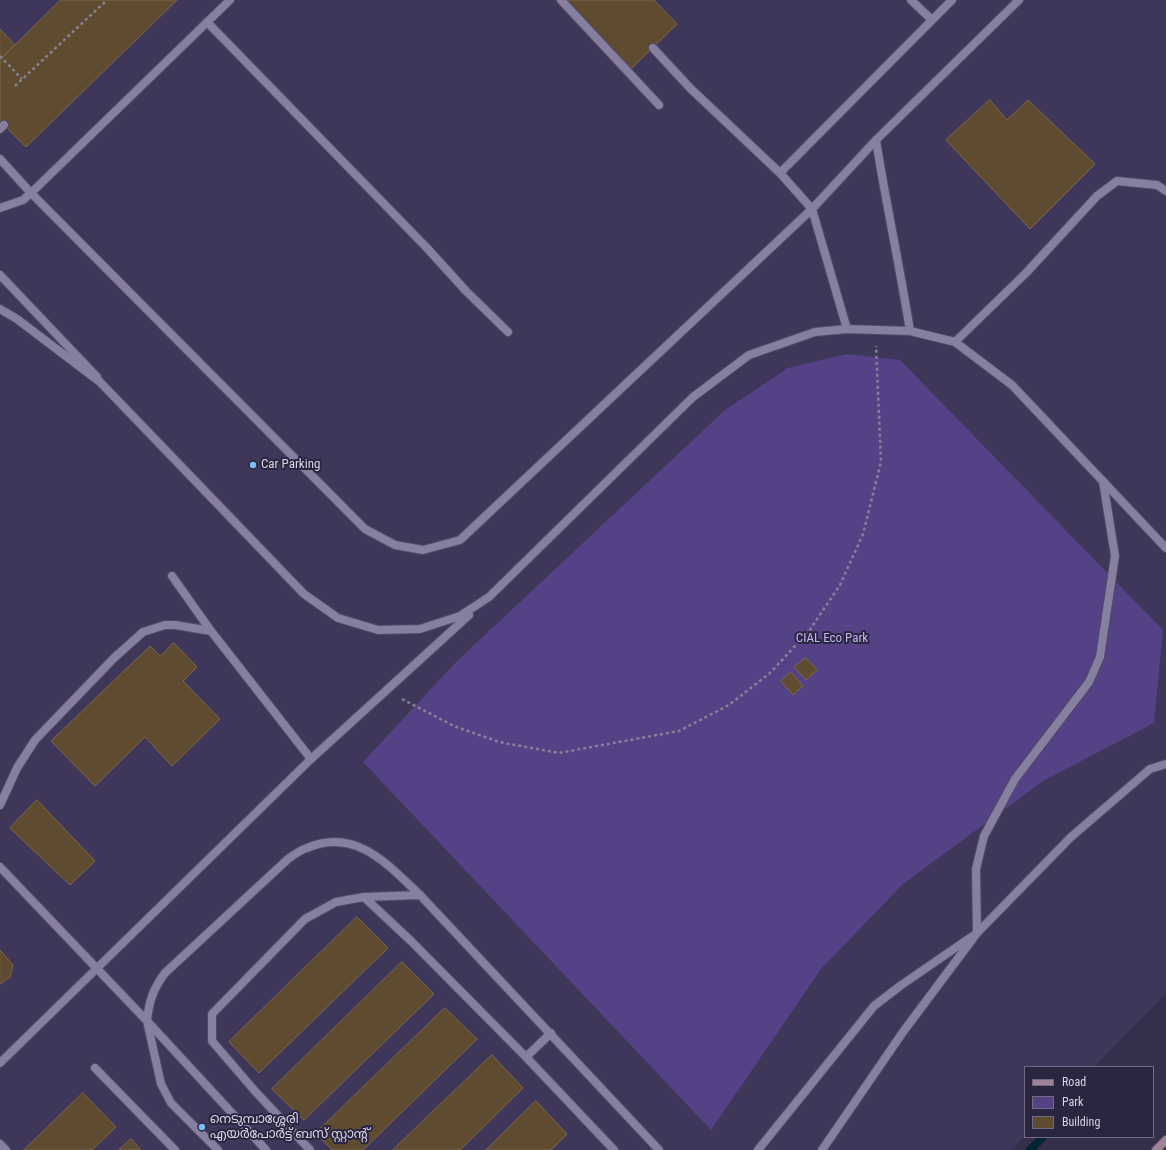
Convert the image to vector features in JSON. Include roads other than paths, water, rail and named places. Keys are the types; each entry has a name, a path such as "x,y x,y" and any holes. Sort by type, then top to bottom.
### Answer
{"main road":[{"path":"1156,1150 1166,1140"}],"street":[{"path":"0,208 23,200 31,193 230,0"},
{"path":"561,0 659,105"},
{"path":"911,0 932,20"},
{"path":"780,173 952,0"},
{"path":"0,159 31,193 365,529 395,546 423,550 460,540 812,209 876,140 1019,0"},
{"path":"208,22 427,248 466,291 508,332"},
{"path":"653,48 690,88 780,173 812,209 847,329"},
{"path":"876,140 887,209 900,265 910,331"},
{"path":"955,342 1026,273 1097,196 1117,181 1157,185 1166,191"},
{"path":"0,275 100,382 304,594 338,618 378,630 420,629 460,616 489,596"},
{"path":"0,309 17,318 100,382"},
{"path":"0,1063 311,759 489,596 693,397 749,356 815,332 847,329 910,331 955,342 1012,385 1166,548"},
{"path":"977,933 976,869 984,836 1015,779 1088,682 1100,656 1114,556 1103,481"},
{"path":"172,576 211,631 311,759"},
{"path":"0,805 17,768 35,740 114,658 143,632 165,625 175,625 211,631"},
{"path":"822,1150 903,1032 977,933 1071,837 1150,769 1166,764"},
{"path":"218,1150 171,1103 161,1084 147,1021 148,1005 154,988 165,973 288,859 307,847 328,842 350,843 370,850 387,863 420,895 551,1033 659,1150"},
{"path":"0,867 147,1021 266,1150"},
{"path":"310,1150 254,1090 212,1040 212,1014 305,919 336,902 364,897 420,895"},
{"path":"364,897 411,941 526,1057 614,1150"},
{"path":"758,1150 874,1006 900,986 977,933"},
{"path":"526,1057 551,1033"},
{"path":"95,1068 175,1150"},
{"path":"0,1144 6,1150"}],"waterway":[{"path":"1030,1150 1042,1138"}],"place":[{"name":"Car Parking","path":"253,465"},
{"name":"നെടുമ്പാശ്ശേരി എയർപോർട്ട് ബസ് സ്റ്റാന്റ്","path":"202,1127"}],"park label":[{"name":"CIAL Eco Park","path":"832,639"}]}
